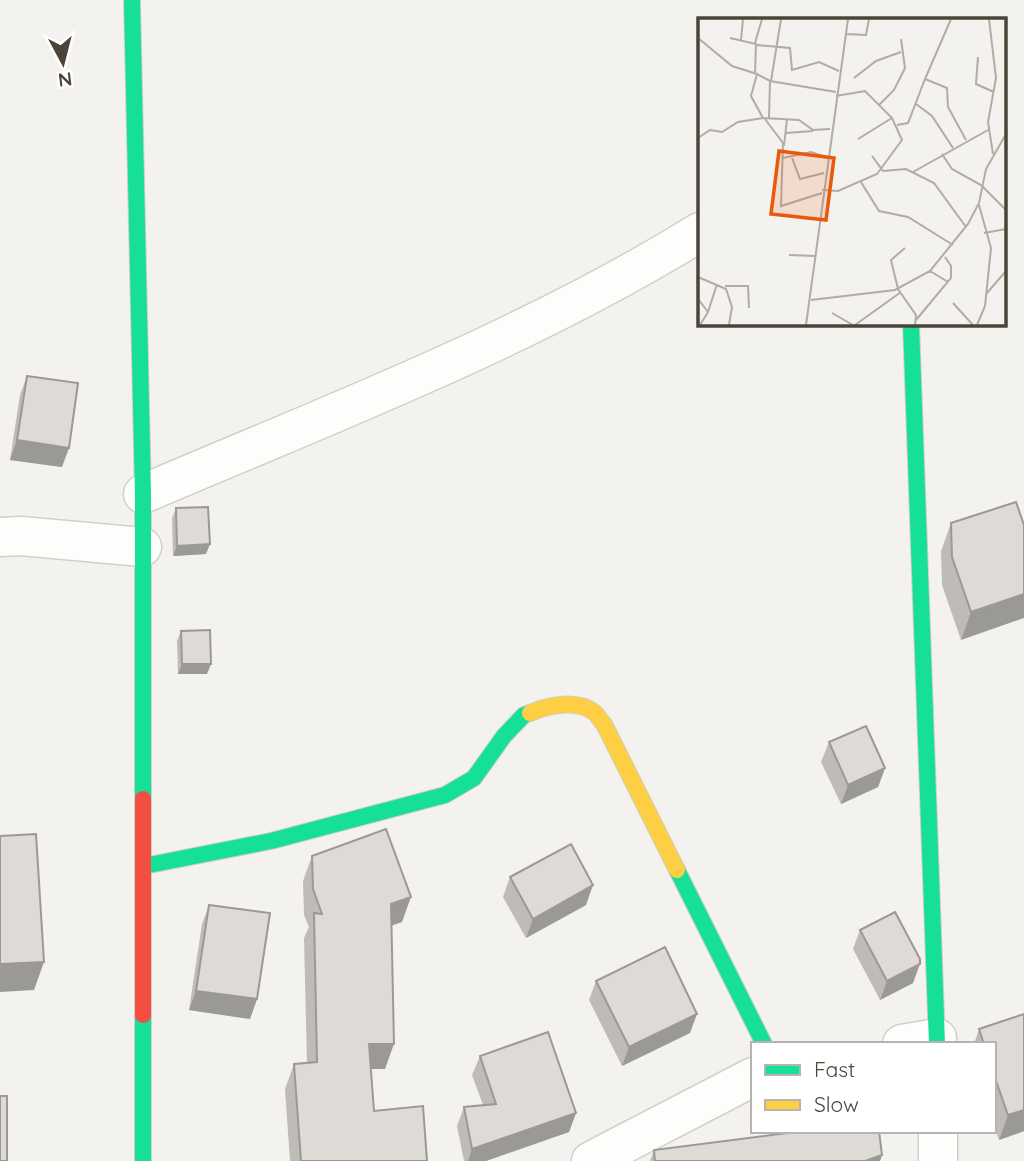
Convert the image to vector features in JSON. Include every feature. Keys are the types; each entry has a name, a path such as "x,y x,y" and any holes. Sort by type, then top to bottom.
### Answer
{"street":[{"path":"132,0 143,494 144,866 149,1156"},
{"path":"143,494 496,343 595,292 698,233"},
{"path":"911,326 925,1042"},
{"path":"0,537 20,536 142,547"},
{"path":"144,866 271,841 445,795 474,778 504,736 524,715 543,707 575,705 594,712 605,726 763,1042"},
{"path":"591,1161 751,1078"},
{"path":"938,1133 939,1161"}],"building":[{"path":"27,376 78,383 69,448 17,440"},
{"path":"1016,502 1024,525 1024,594 971,612 952,557 951,523"},
{"path":"208,507 210,544 177,546 176,508"},
{"path":"210,630 211,664 182,664 181,631"},
{"path":"866,726 885,768 848,785 829,742"},
{"path":"386,829 411,897 391,904 394,1044 369,1044 374,1111 423,1106 427,1161 301,1161 294,1064 317,1062 314,913 322,914 313,889 312,856"},
{"path":"36,834 44,962 0,964 0,836"},
{"path":"571,844 593,885 533,919 510,877"},
{"path":"209,905 270,913 257,999 196,991"},
{"path":"895,912 920,959 920,964 887,981 860,930"},
{"path":"665,947 697,1014 629,1047 596,981"},
{"path":"1024,1014 1024,1110 1008,1115 996,1081 996,1042 983,1042 979,1029"},
{"path":"548,1032 576,1113 472,1149 464,1107 496,1104 480,1056"},
{"path":"0,1096 7,1096 7,1161 0,1161"},
{"path":"787,1133 879,1133 882,1155 865,1161 655,1161 654,1150"}],"traffic: fast":[{"path":"132,0 143,494 143,799"},
{"path":"911,326 937,1042"},
{"path":"144,866 271,841 445,795 474,778 504,736 524,715 530,713"},
{"path":"677,870 763,1042"},
{"path":"143,1015 143,1161"}],"traffic: slow":[{"path":"530,713 554,706 572,705 595,713 605,726 677,870"}],"traffic: jam":[{"path":"143,799 143,1015"}]}
